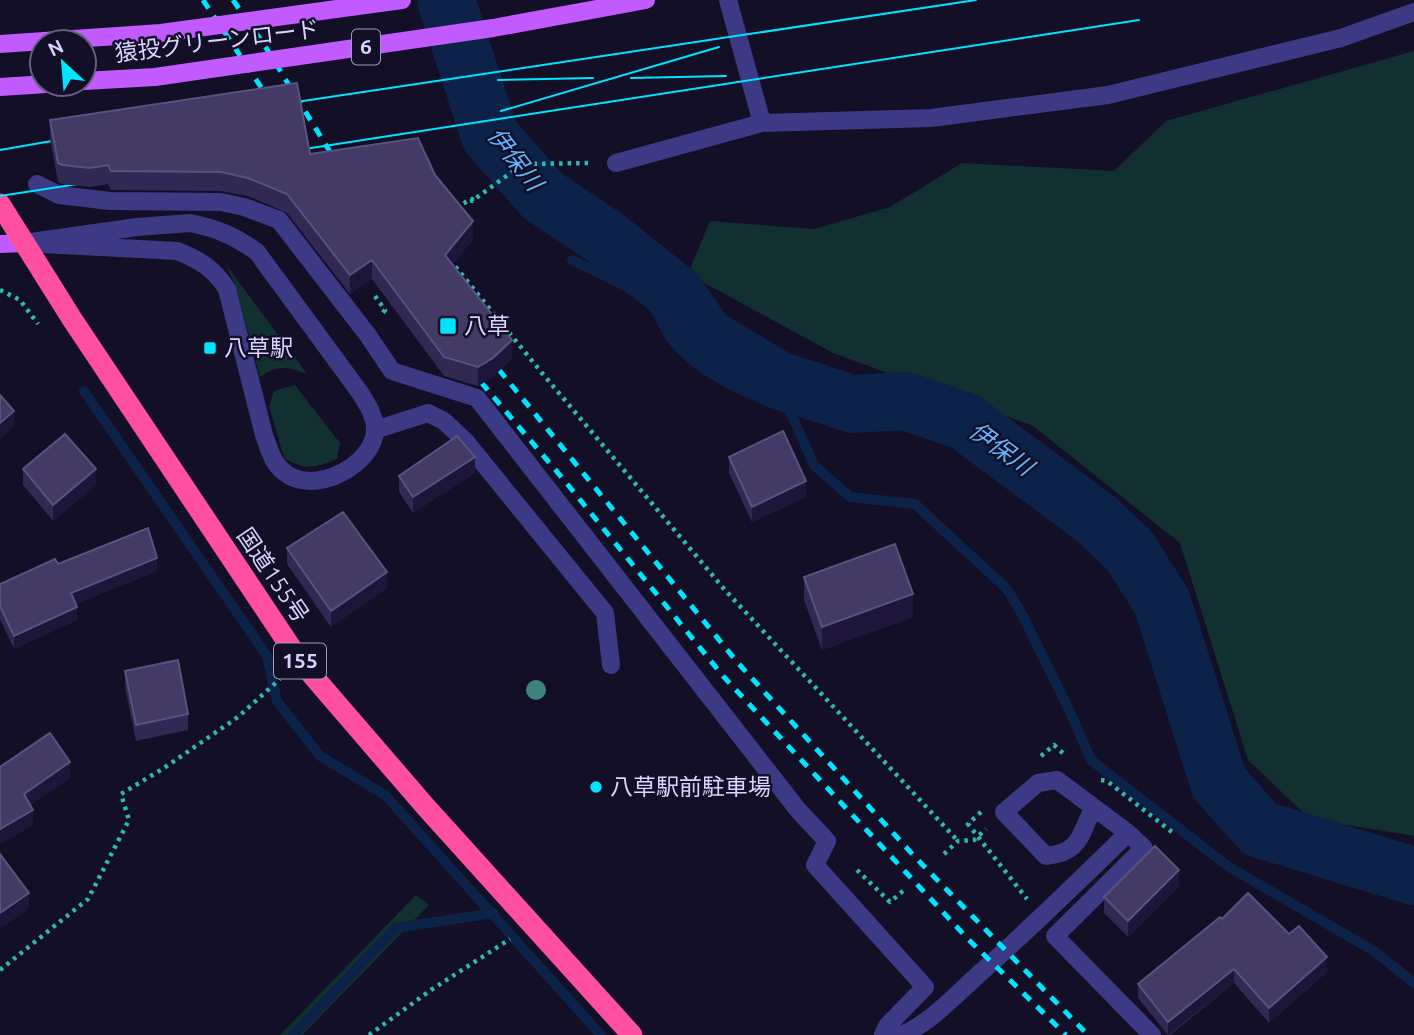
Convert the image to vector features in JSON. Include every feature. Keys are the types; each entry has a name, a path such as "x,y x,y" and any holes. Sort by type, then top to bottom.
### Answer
{"highway":[{"name":"国道155号","path":"0,204 198,512 300,661 632,1035"}],"main road":[{"name":"猿投グリーンロード","path":"0,44 161,33 402,0"},
{"name":"猿投グリーンロード","path":"98,80 155,76 494,28 646,0"},
{"path":"0,87 28,85"},
{"path":"0,244 24,243"}],"street":[{"path":"728,0 762,123"},
{"path":"616,163 762,123 931,118 1108,94 1341,38 1414,12"},
{"path":"37,184 59,195 110,201 221,202 244,206 279,220 367,334 392,371 477,398 790,799 827,841 815,865 925,987 887,1026 883,1035"},
{"path":"190,223 237,237 257,252 361,394 371,412 375,430 369,447 353,466 335,477 316,482 298,480 284,472 272,458 264,435 227,289 216,272 199,259 177,251 24,243 137,227 190,223"},
{"path":"375,430 428,413 444,421 605,613 611,664"},
{"path":"1093,809 1080,839 1063,854 1046,856 1004,812 1038,783 1057,780 1144,848 1055,936 1152,1035"},
{"path":"901,1035 911,1031 956,996 1039,921 1128,833"}],"path":[{"path":"451,210 472,201 523,164 616,163"},
{"path":"445,253 541,373 725,590 958,841 944,854"},
{"path":"0,290 20,300 38,324"},
{"path":"375,296 385,310"},
{"path":"0,970 88,899 129,820 121,794 239,717 300,661"},
{"path":"827,841 890,902 904,890"},
{"path":"369,1035 533,924"}],"green space":[{"path":"1414,51 1414,836 1310,819 1248,760 1180,543 1033,426 833,353 688,274 710,221 814,229 890,207 962,163 1114,171 1166,121"},
{"path":"225,263 307,374 283,368 260,377 235,284"},
{"path":"295,385 340,443 337,459 310,467 284,458 269,406 274,391"},
{"path":"416,895 429,905 302,1035 280,1035"}],"building":[{"path":"297,83 310,154 418,138 435,175 473,221 445,255 512,340 493,358 478,367 444,357 372,260 350,275 287,194 248,178 221,172 111,171 108,165 90,168 58,163 50,120"},
{"path":"0,395 14,411 0,423"},
{"path":"783,431 806,481 752,507 729,457"},
{"path":"65,434 96,469 53,505 23,469"},
{"path":"457,436 475,457 413,497 399,476"},
{"path":"343,512 387,572 331,611 287,548"},
{"path":"148,528 157,558 71,593 77,607 14,636 0,606 0,584 55,559 58,564"},
{"path":"895,544 913,594 822,627 804,577"},
{"path":"178,660 188,714 136,725 125,671"},
{"path":"50,733 70,762 24,794 33,810 0,829 0,767"},
{"path":"1155,846 1179,870 1128,921 1104,897"},
{"path":"0,854 29,893 0,913"},
{"path":"1248,893 1289,934 1299,926 1327,957 1269,1008 1234,969 1168,1022 1138,984 1220,917 1222,919"}],"waterway":[{"name":"伊保川","path":"446,0 490,136 543,196 606,238 675,293 706,337 778,380 853,404 905,401 964,421 1096,519 1129,550 1162,602 1219,783 1260,829 1414,876"},
{"path":"572,260 643,298 654,309 674,342 712,374 742,390 789,409 814,465 850,497 915,504 1007,589 1023,616 1091,760 1229,867 1374,951 1414,983"},
{"path":"84,391 267,656 277,701 320,756 385,795 601,1035"},
{"path":"293,1035 396,928 494,913"}],"tram line":[{"path":"283,104 976,0"},
{"path":"292,151 1139,20"},
{"path":"501,111 719,47"},
{"path":"631,78 726,76"},
{"path":"498,80 593,78"},
{"path":"0,150 69,138"},
{"path":"0,196 91,182"}],"railway":[{"path":"203,0 273,105"},
{"path":"233,0 265,46 340,168"},
{"path":"487,355 738,663 915,857 1088,1035"},
{"path":"469,368 723,676 968,939 1066,1035"}],"place":[{"name":"八草","path":"448,326"},
{"name":"八草駅","path":"210,348"},
{"name":"八草駅前駐車場","path":"596,787"}]}
